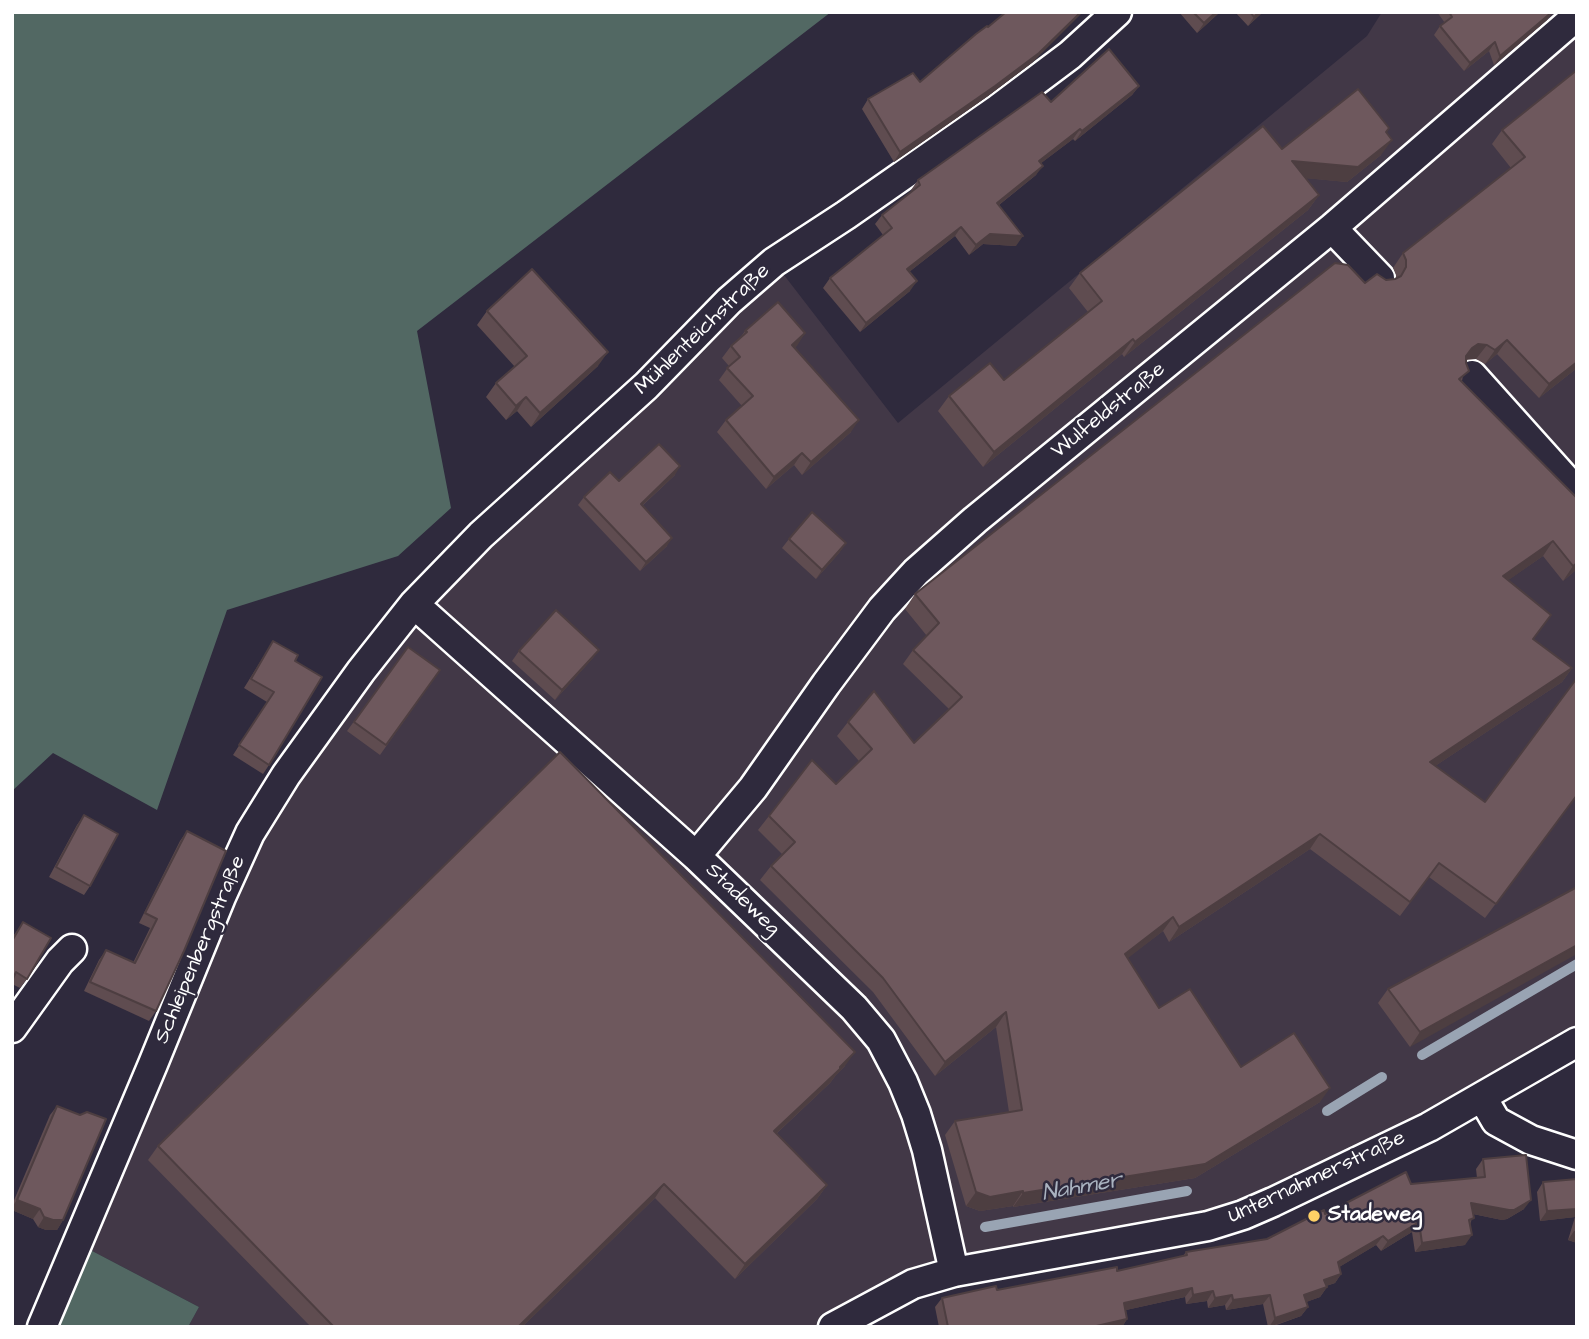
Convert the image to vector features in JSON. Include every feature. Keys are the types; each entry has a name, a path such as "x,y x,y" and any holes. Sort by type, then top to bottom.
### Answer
{"street":[{"name":"Mühlenteichstraße","path":"414,604 481,535 646,386 729,301 774,262 998,109 1070,55 1117,12"},
{"name":"Wulfeldstraße","path":"696,856 753,788 882,610 916,572 975,520 1332,228 1577,16"},
{"path":"1332,228 1380,278"},
{"path":"1472,375 1577,492"},
{"name":"Stadeweg","path":"414,604 696,856 854,1009 881,1040 916,1114 954,1272"},
{"name":"Schleipenbergstraße","path":"42,1327 250,833 286,775 361,671 414,604"},
{"path":"12,1028 72,948"},
{"name":"Unternahmerstraße","path":"833,1327 913,1284 954,1272 1208,1226 1243,1215 1429,1127 1577,1042"},
{"path":"1482,1097 1496,1121 1531,1139 1577,1155"}],"shaded area":[{"path":"1382,12 1577,12 1577,1042 1273,1202 954,1272 833,1327 188,1327 199,1307 77,1243 221,897 361,671 774,262 898,423 1367,36"}],"green space":[{"path":"12,12 831,12 417,331 451,508 398,556 227,610 157,810 53,753 12,791"},
{"path":"77,1243 199,1307 188,1327 42,1327"}],"building":[{"path":"1006,12 1081,12 1039,53 900,152 868,99 913,73 920,82"},
{"path":"1193,12 1216,12 1204,23"},
{"path":"1449,12 1552,12 1500,56 1495,42 1470,63 1440,26 1452,17"},
{"path":"1109,49 1139,86 1039,161 1043,166 997,203 1023,236 990,234 976,245 961,227 907,269 917,281 866,323 830,278 892,228 882,215 920,185 918,180 1042,92 1051,102"},
{"path":"1577,70 1577,362 1549,384 1507,340 1495,350 1478,344 1466,356 1469,371 1459,379 1577,498 1577,563 1573,566 1553,541 1503,576 1551,615 1533,639 1572,668 1430,762 1485,802 1577,678 1577,795 1496,904 1439,863 1410,902 1320,834 1179,927 1173,917 1125,954 1159,1008 1190,989 1241,1067 1294,1033 1330,1088 1205,1164 1023,1193 990,1197 976,1192 955,1121 1022,1110 1006,1012 945,1062 883,978 771,866 795,842 769,816 812,760 836,784 872,749 848,722 874,691 914,743 962,697 913,650 939,623 915,594 1335,263 1348,265 1365,283 1377,274 1386,280 1401,276 1406,267 1403,253 1525,157 1502,130"},
{"path":"1358,89 1389,128 1386,132 1392,140 1358,167 1292,161 1319,195 1135,342 1133,339 994,452 949,396 990,363 1004,380 1102,301 1080,273 1263,126 1282,149"},
{"path":"532,269 608,352 540,413 526,397 516,406 496,383 527,356 487,311"},
{"path":"778,302 805,333 792,345 859,420 811,462 802,453 774,477 726,420 753,396 727,368 740,357 731,346"},
{"path":"659,444 680,466 641,504 672,538 646,562 584,497 610,472 619,481"},
{"path":"812,512 846,543 822,570 789,539"},
{"path":"556,610 599,650 562,690 519,651"},
{"path":"273,641 298,655 295,661 322,677 269,765 239,745 274,692 251,679"},
{"path":"408,647 440,670 386,745 354,722"},
{"path":"560,752 855,1052 774,1131 827,1185 745,1264 664,1184 518,1327 334,1327 158,1146"},
{"path":"84,815 118,834 90,886 56,867"},
{"path":"187,831 226,851 156,1011 90,982 106,950 135,963 157,919 145,913"},
{"path":"1577,887 1577,945 1420,1032 1388,989"},
{"path":"23,922 51,938 27,979 16,972 12,981 12,941"},
{"path":"57,1106 80,1115 87,1112 106,1119 63,1220 44,1217 40,1209 17,1200"},
{"path":"1526,1155 1531,1200 1514,1210 1471,1203 1474,1218 1469,1220 1472,1235 1422,1243 1419,1222 1388,1241 1383,1236 1338,1262 1341,1274 1324,1280 1327,1287 1304,1295 1308,1307 1275,1318 1270,1295 1233,1300 1232,1295 1215,1298 1213,1291 1193,1295 1192,1288 1124,1303 1127,1319 1092,1327 948,1327 942,1298 996,1286 997,1290 1117,1267 1117,1271 1187,1255 1186,1252 1267,1239 1324,1210 1325,1214 1406,1172 1411,1184 1485,1177 1483,1159"},
{"path":"1577,1179 1577,1209 1547,1211 1543,1182"}],"waterway":[{"name":"Nahmer","path":"1422,1055 1577,964"},
{"name":"Nahmer","path":"1327,1111 1382,1077"},
{"name":"Nahmer","path":"985,1227 1187,1191"}],"place":[{"name":"Stadeweg","path":"1314,1216"}]}
